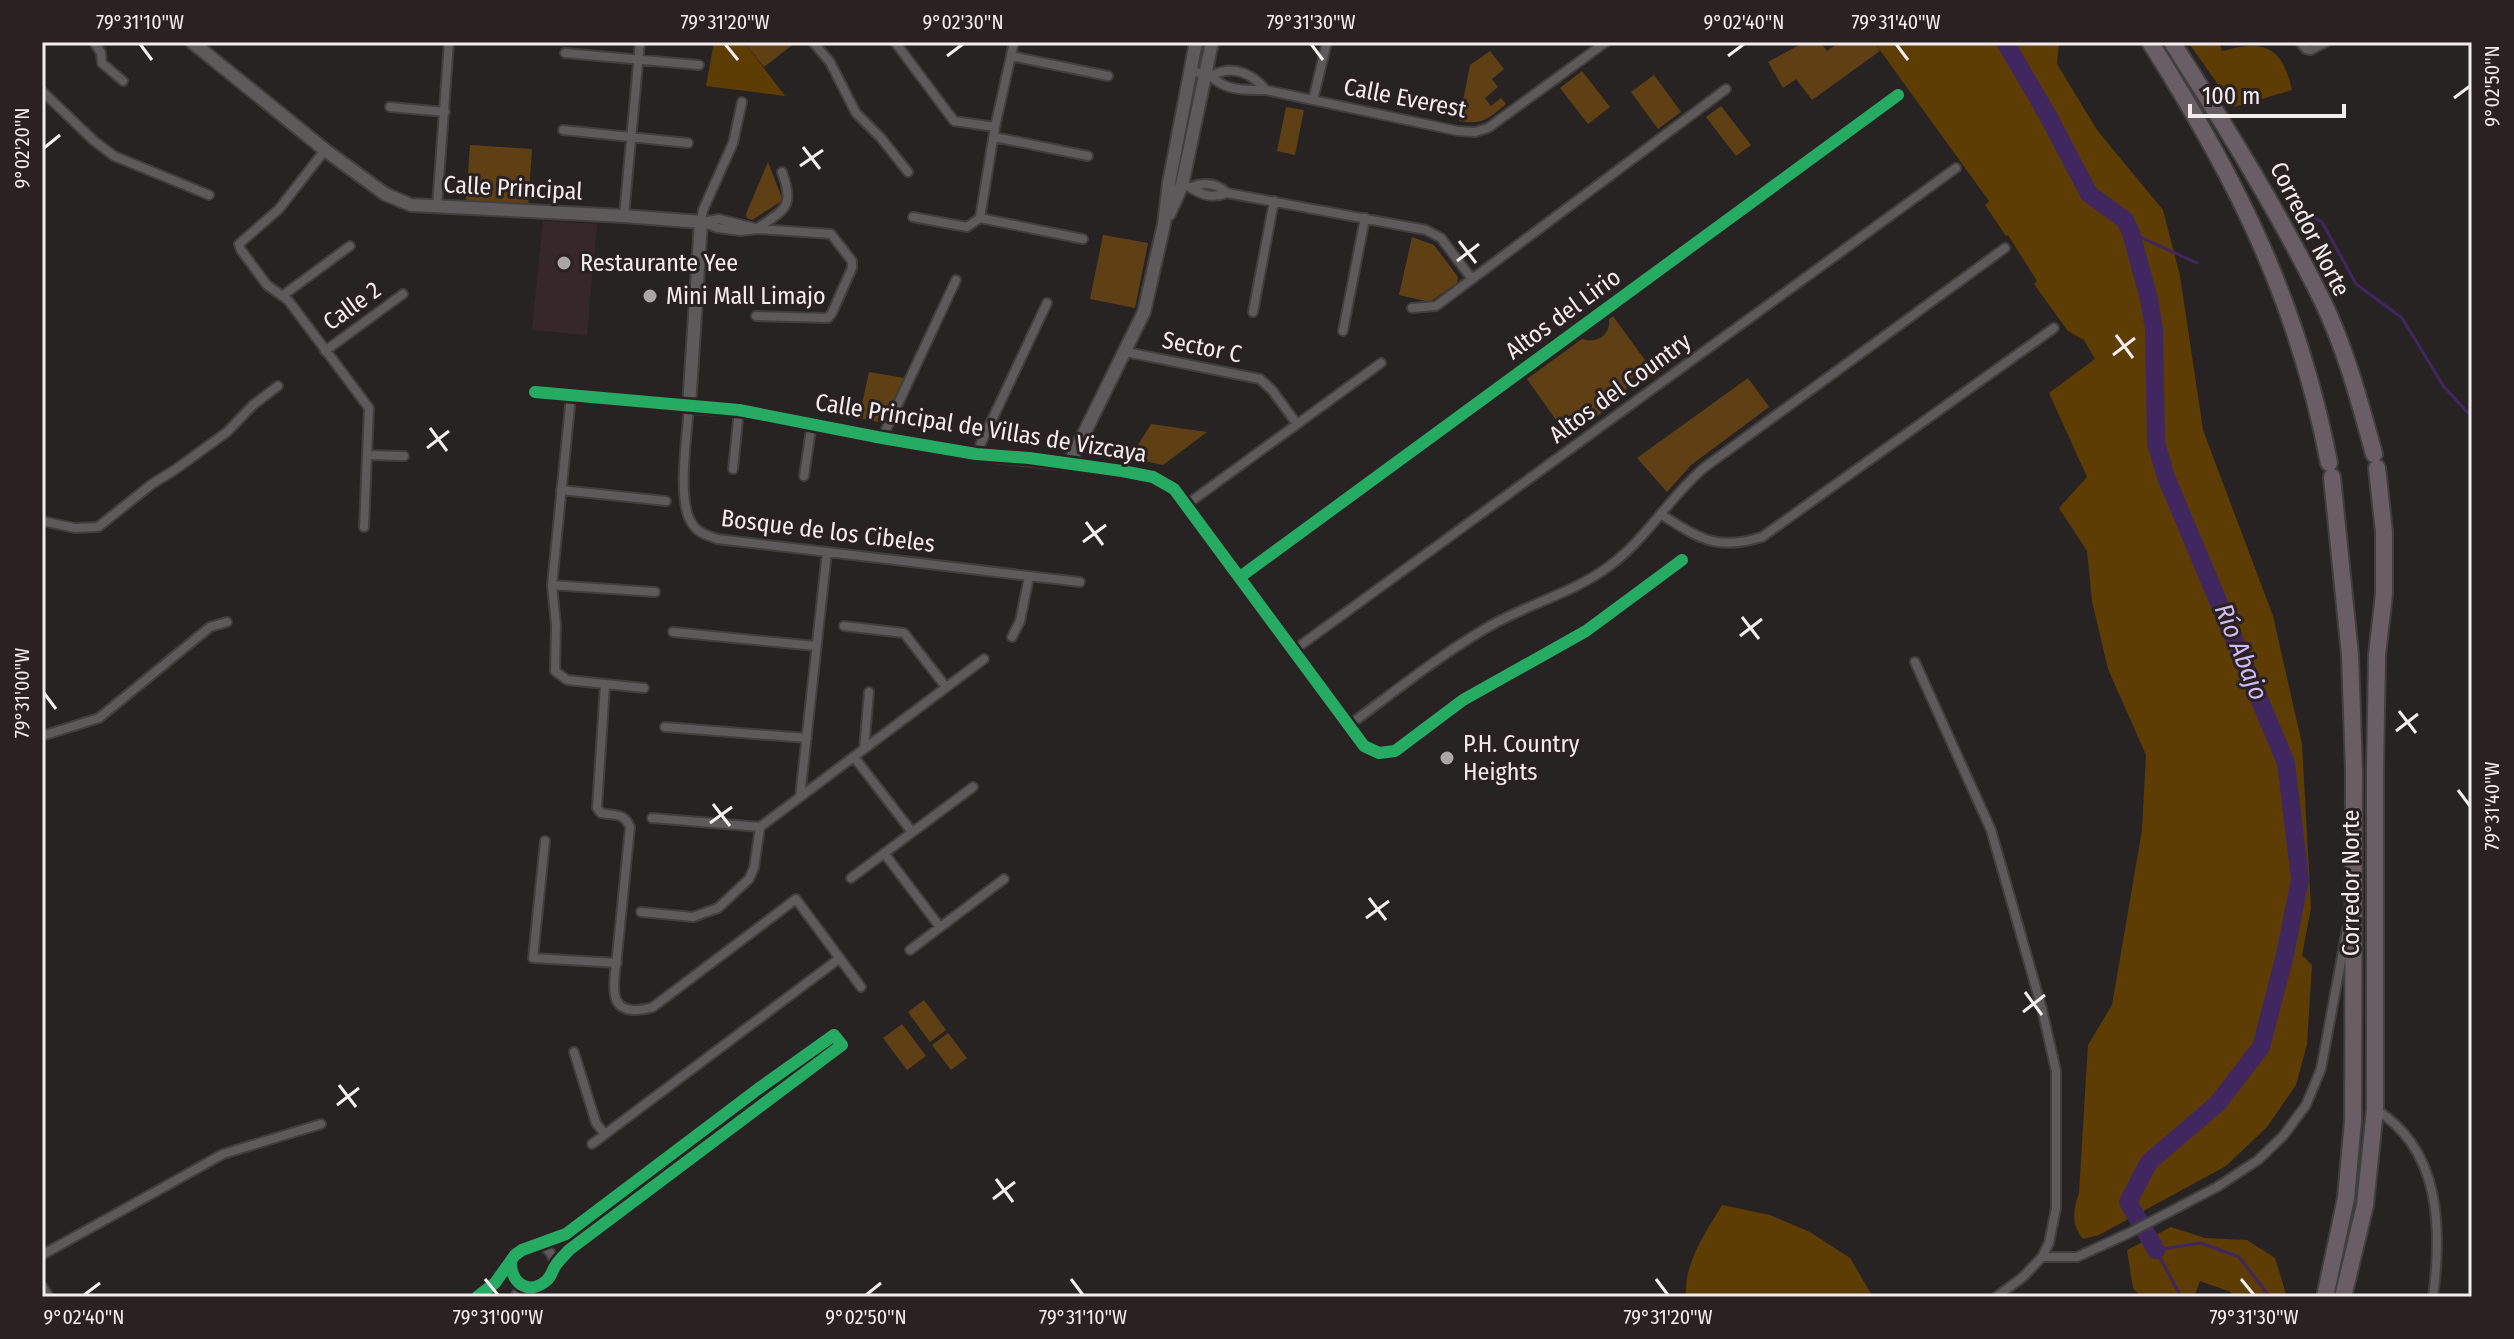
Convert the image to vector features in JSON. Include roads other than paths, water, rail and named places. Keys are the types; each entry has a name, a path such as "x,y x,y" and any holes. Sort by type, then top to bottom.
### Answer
{"highway":[{"name":"Corredor Norte","path":"2150,42 2200,122 2269,260 2301,348 2330,470 2340,538 2350,655 2354,771 2353,1121 2346,1198 2325,1297"},
{"name":"Corredor Norte","path":"2172,42 2251,166 2324,305 2348,367 2376,461 2382,501 2384,594 2377,655 2375,771 2375,1109 2365,1205 2343,1297"}],"street":[{"path":"94,42 101,53 102,63 123,81"},
{"name":"Calle Principal","path":"192,42 325,150 385,194 411,205 701,222"},
{"path":"437,206 449,42"},
{"path":"624,216 640,42"},
{"path":"813,42 830,62 856,113 908,172"},
{"path":"895,42 954,121 995,127"},
{"path":"913,217 967,227 980,218 995,127 1014,42"},
{"path":"1181,185 1190,71 1196,42"},
{"path":"1069,464 1144,312 1164,224 1181,185 1209,74 1212,42"},
{"path":"1313,100 1327,42"},
{"name":"Calle Everest","path":"1209,74 1235,88 1266,90 1475,132 1488,128 1606,42"},
{"path":"2300,42 2311,50 2326,42"},
{"path":"565,53 699,65"},
{"path":"1011,56 1108,76"},
{"name":"Calle Everest","path":"1190,71 1209,74 1224,70 1241,71 1257,78 1266,90"},
{"path":"1412,308 1436,306 1726,89"},
{"path":"42,91 114,156 209,195"},
{"name":"Altos del Lirio","path":"1240,577 1898,95"},
{"path":"689,407 703,210 733,143 742,102"},
{"path":"390,107 445,112"},
{"path":"563,130 688,143"},
{"path":"994,137 1088,156"},
{"path":"325,150 279,209 239,244 267,285 282,296 369,408 364,527"},
{"name":"Altos del Country","path":"1294,650 1956,168"},
{"path":"758,229 785,210 789,189 782,172"},
{"path":"1181,185 1211,184 1227,193 1426,230 1441,238 1472,279"},
{"path":"1253,312 1274,201"},
{"path":"980,218 1083,239"},
{"path":"1343,331 1365,218"},
{"path":"701,222 719,219 758,229 831,234 852,261 852,268 828,318 756,316"},
{"path":"282,296 350,246"},
{"path":"1349,725 1484,629 1568,591 1605,570 1637,544 1685,485 1705,467 2005,248"},
{"path":"882,438 956,280"},
{"name":"Calle 2","path":"325,351 403,294"},
{"path":"976,454 1047,303"},
{"path":"1662,515 1691,534 1711,542 1740,544 1762,537 2054,328"},
{"name":"Sector C","path":"1126,352 1260,379 1297,424"},
{"path":"1186,505 1381,363"},
{"path":"42,521 75,528 98,527 152,484 227,432 253,405 278,386"},
{"name":"Calle Principal de Villas de Vizcaya","path":"535,392 739,410 976,454 1153,477 1174,489 1364,746 1379,753 1395,751 1463,700 1586,631 1682,560"},
{"path":"571,396 552,585 556,625 555,671 567,680 644,688"},
{"name":"Bosque de los Cibeles","path":"689,407 683,485 690,522 700,533 717,539 1080,582"},
{"path":"733,469 739,410"},
{"path":"804,476 812,423"},
{"path":"368,455 404,456"},
{"path":"561,490 666,501"},
{"path":"800,797 827,552"},
{"path":"1012,637 1020,621 1029,577"},
{"path":"552,585 655,592"},
{"path":"42,736 99,718 210,627 227,622"},
{"path":"844,626 904,633 946,687"},
{"path":"673,632 816,646"},
{"path":"652,818 760,827 984,659"},
{"path":"1915,662 1991,830 2042,1009 2056,1071 2056,1208 2049,1243 2042,1257 2023,1277 1996,1297"},
{"path":"605,685 597,808 601,813 621,815 630,827 615,998 620,1005 641,1011 653,1007 796,899 861,987"},
{"path":"864,749 869,692"},
{"path":"665,727 807,738"},
{"path":"854,757 912,832"},
{"path":"802,778 827,777"},
{"path":"851,878 973,787"},
{"path":"641,912 693,917 718,908 749,879 754,868 760,827"},
{"path":"545,841 533,958 617,963"},
{"path":"884,853 940,927"},
{"path":"910,950 1004,879"},
{"path":"2042,1257 2077,1257 2129,1233 2217,1187 2258,1160 2283,1136 2306,1105 2321,1069 2354,896"},
{"path":"592,1144 840,958"},
{"path":"477,1297 495,1283 522,1250 566,1234 834,1035 842,1045 569,1250 555,1265 547,1280 530,1288 521,1286 514,1278 511,1264"},
{"path":"574,1052 596,1123 605,1134"},
{"path":"758,1089 767,1099"},
{"path":"2375,1109 2394,1121 2408,1140 2433,1191 2437,1224 2433,1297"},
{"path":"42,1255 223,1154 321,1124"},
{"path":"690,1140 700,1151"},
{"path":"622,1190 632,1204"},
{"path":"538,1244 549,1250 555,1265"},
{"path":"42,1286 49,1297"},
{"path":"515,1297 521,1286"}],"waterway":[{"name":"Río Abajo","path":"2005,42 2089,194 2125,220 2131,233 2154,329 2156,443 2166,477 2286,763 2300,879 2285,955 2261,1047 2218,1103 2149,1162 2128,1202 2156,1250"},
{"path":"2302,211 2322,222 2356,284 2402,318 2444,387 2472,417"},
{"path":"2131,233 2197,263"},
{"name":"Río Abajo","path":"2181,1297 2156,1250 2201,1243 2239,1257 2270,1297"}],"place":[{"name":"Restaurante Yee","path":"564,263"},
{"name":"Mini Mall Limajo","path":"650,296"},
{"name":"P.H. Country Heights","path":"1447,758"}]}
